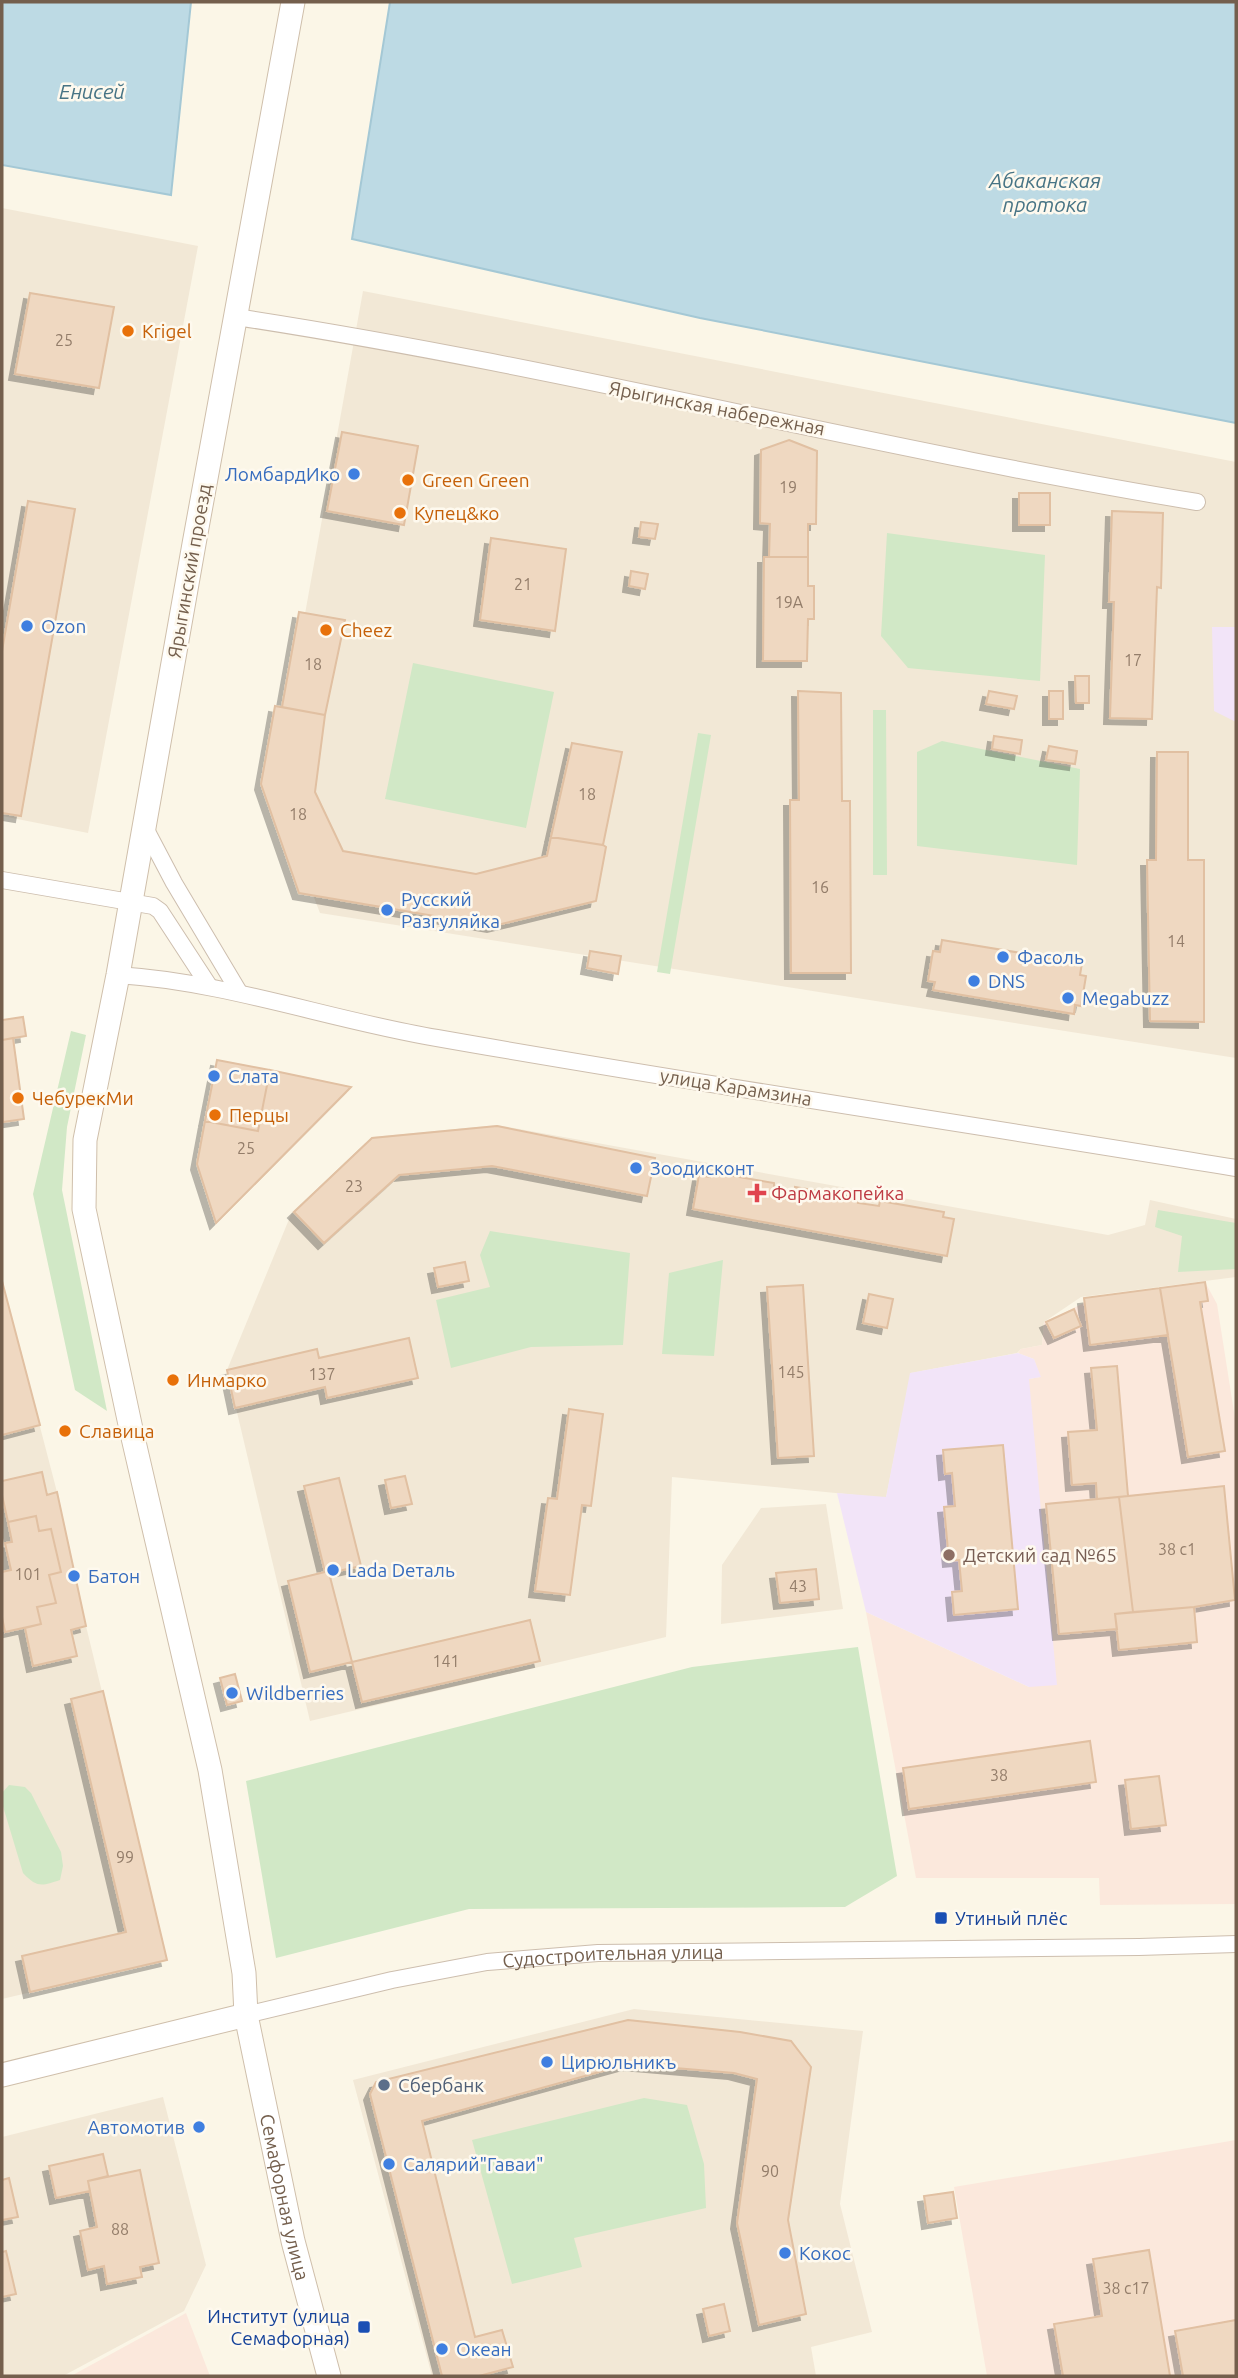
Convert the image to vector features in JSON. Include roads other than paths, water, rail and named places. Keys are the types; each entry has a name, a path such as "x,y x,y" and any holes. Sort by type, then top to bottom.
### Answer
{"main road":[{"name":"Ярыгинский проезд","path":"85,1140 118,975 293,2"},
{"name":"Семафорная улица","path":"85,1140 84,1209 131,1429 210,1770 244,1973 246,2015 293,2241 328,2376"},
{"name":"Судостроительная улица","path":"2,2075 246,2015"}],"street":[{"name":"Ярыгинская набережная","path":"236,317 328,331 1094,485 1197,502"},
{"path":"144,826 174,883 239,992"},
{"path":"2,880 153,906 160,911 209,986"},
{"name":"улица Карамзина","path":"118,975 159,978 239,992 433,1038 1236,1168"},
{"name":"Судостроительная улица","path":"246,2015 392,1980 487,1962 598,1953 1236,1944"}],"water":[{"name":"Енисей","path":"2,2 191,2 171,195 2,165"},
{"name":"Абаканская протока","path":"390,2 1236,2 1236,423 700,318 352,239"}],"place":[{"name":"Krigel","path":"128,331"},
{"name":"ЛомбардИко","path":"354,474"},
{"name":"Green Green","path":"408,480"},
{"name":"Купец&ко","path":"400,513"},
{"name":"Ozon","path":"27,626"},
{"name":"Cheez","path":"326,630"},
{"name":"Русский Разгуляйка","path":"387,910"},
{"name":"Фасоль","path":"1003,957"},
{"name":"DNS","path":"974,981"},
{"name":"Megabuzz","path":"1068,998"},
{"name":"Слата","path":"214,1076"},
{"name":"ЧебурекМи","path":"18,1098"},
{"name":"Перцы","path":"215,1115"},
{"name":"Зоодисконт","path":"636,1168"},
{"name":"Фармакопейка","path":"757,1193"},
{"name":"Инмарко","path":"173,1380"},
{"name":"Славица","path":"65,1431"},
{"name":"Детский сад №65","path":"949,1555"},
{"name":"Lada Dеталь","path":"333,1570"},
{"name":"Батон","path":"74,1576"},
{"name":"Wildberries","path":"232,1693"},
{"name":"Утиный плёс","path":"941,1918"},
{"name":"Цирюльникъ","path":"547,2062"},
{"name":"Сбербанк","path":"384,2085"},
{"name":"Автомотив","path":"199,2127"},
{"name":"Салярий\"Гаваи\"","path":"389,2164"},
{"name":"Кокос","path":"785,2253"},
{"name":"Институт (улица Семафорная)","path":"364,2327"},
{"name":"Океан","path":"442,2349"}]}
